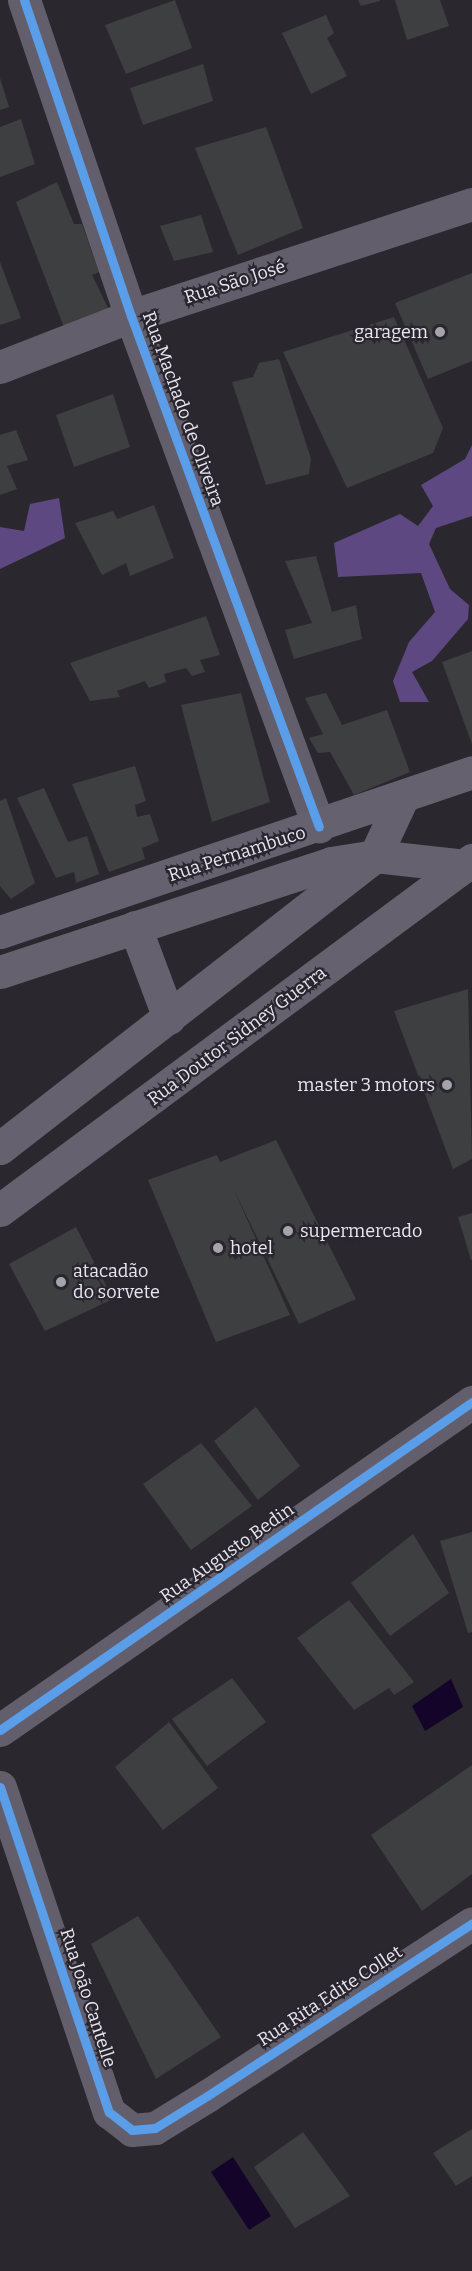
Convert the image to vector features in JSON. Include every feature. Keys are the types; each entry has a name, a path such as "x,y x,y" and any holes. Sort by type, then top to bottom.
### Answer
{"main road":[{"name":"Rua Pernambuco","path":"0,932 319,827 472,772"},
{"path":"0,1149 375,856 403,796"},
{"name":"Rua Pernambuco","path":"0,972 331,863 375,856 468,863"},
{"name":"Rua Doutor Sidney Guerra","path":"0,1210 468,863"},
{"path":"135,927 169,1018"}],"street":[{"name":"Rua Machado de Oliveira","path":"24,0 131,316 319,827"},
{"name":"Rua São José","path":"0,368 131,316 472,204"},
{"name":"Rua Augusto Bedin","path":"0,1730 472,1402"},
{"name":"Rua João Cantelle","path":"0,1787 109,2112 132,2130 155,2128 207,2096"},
{"name":"Rua Rita Edite Collet","path":"207,2096 472,1923"}],"shaded area":[{"path":"472,445 472,516 436,528 429,544 450,589 469,605 468,619 432,661 412,672 429,702 400,702 393,681 409,642 435,612 421,573 338,577 334,543 400,514 418,526 433,506 421,485 465,459"},
{"path":"59,498 65,538 0,569 0,527 24,531 30,504"},
{"path":"451,1679 463,1707 425,1731 412,1706"},
{"path":"233,2157 271,2216 249,2230 211,2172"}],"building":[{"path":"175,0 192,48 126,74 105,25"},
{"path":"358,0 380,0 380,1 361,6"},
{"path":"395,0 440,0 449,26 407,40"},
{"path":"326,15 334,33 327,38 347,76 311,94 282,33"},
{"path":"203,64 213,101 143,125 130,88"},
{"path":"0,78 9,107 0,110"},
{"path":"21,119 35,164 0,177 0,127"},
{"path":"266,127 303,228 238,255 195,148"},
{"path":"57,182 74,224 82,224 99,272 92,275 112,316 67,335 16,202"},
{"path":"201,215 213,252 174,261 160,226"},
{"path":"0,262 21,318 0,325"},
{"name":"garagem","path":"472,273 472,361 428,379 395,303"},
{"path":"394,317 443,428 433,453 347,488 283,352"},
{"path":"279,359 311,459 309,474 266,485 232,382 253,377 259,363"},
{"path":"113,394 130,447 74,467 56,415"},
{"path":"16,430 28,460 7,466 17,489 0,495 0,435"},
{"path":"154,505 174,558 130,576 126,563 102,575 75,523 113,511 117,519"},
{"path":"316,556 332,612 356,605 362,639 294,659 285,630 312,623 285,561"},
{"path":"206,616 220,655 200,660 205,672 192,676 186,668 164,674 166,682 149,688 145,681 117,691 120,697 90,701 70,663"},
{"path":"472,651 472,744 442,662"},
{"path":"241,693 270,802 212,822 181,705"},
{"path":"326,693 342,725 387,710 410,772 354,795 330,752 318,753 309,738 323,734 305,698"},
{"path":"135,766 146,801 135,805 137,817 150,814 159,841 142,848 145,859 109,872 72,784"},
{"path":"44,788 68,842 87,836 99,874 76,883 74,872 56,878 17,798"},
{"path":"6,798 35,883 11,899 0,886 0,801"},
{"name":"master 3 motors","path":"468,989 472,1159 453,1169 394,1011"},
{"path":"276,1140 356,1299 299,1324 233,1188 290,1315 216,1342 148,1180 217,1155 220,1162"},
{"path":"472,1213 472,1260 471,1260 458,1217"},
{"name":"atacadão do sorvete","path":"76,1227 113,1299 45,1331 9,1264"},
{"path":"256,1407 300,1466 258,1500 214,1441"},
{"path":"201,1443 252,1506 191,1550 143,1484"},
{"path":"472,1532 472,1632 468,1633 440,1541"},
{"path":"413,1534 449,1593 390,1636 351,1583"},
{"path":"349,1600 414,1682 394,1695 389,1688 354,1710 297,1638"},
{"path":"232,1678 266,1722 207,1766 172,1719"},
{"path":"169,1722 218,1788 163,1830 115,1767"},
{"path":"472,1765 472,1874 422,1911 371,1835"},
{"path":"138,1916 221,2037 156,2079 91,1944"},
{"path":"472,2129 472,2176 456,2186 433,2153"},
{"path":"303,2132 350,2196 295,2228 254,2167"}],"cycle path":[{"path":"24,0 131,316 319,827"},
{"path":"0,1730 472,1402"},
{"path":"0,1787 109,2112 132,2130 155,2128 472,1923"}],"place":[{"name":"garagem","path":"440,332"},
{"name":"master 3 motors","path":"447,1085"},
{"name":"supermercado","path":"288,1231"},
{"name":"hotel","path":"218,1248"},
{"name":"atacadão do sorvete","path":"61,1282"}]}
